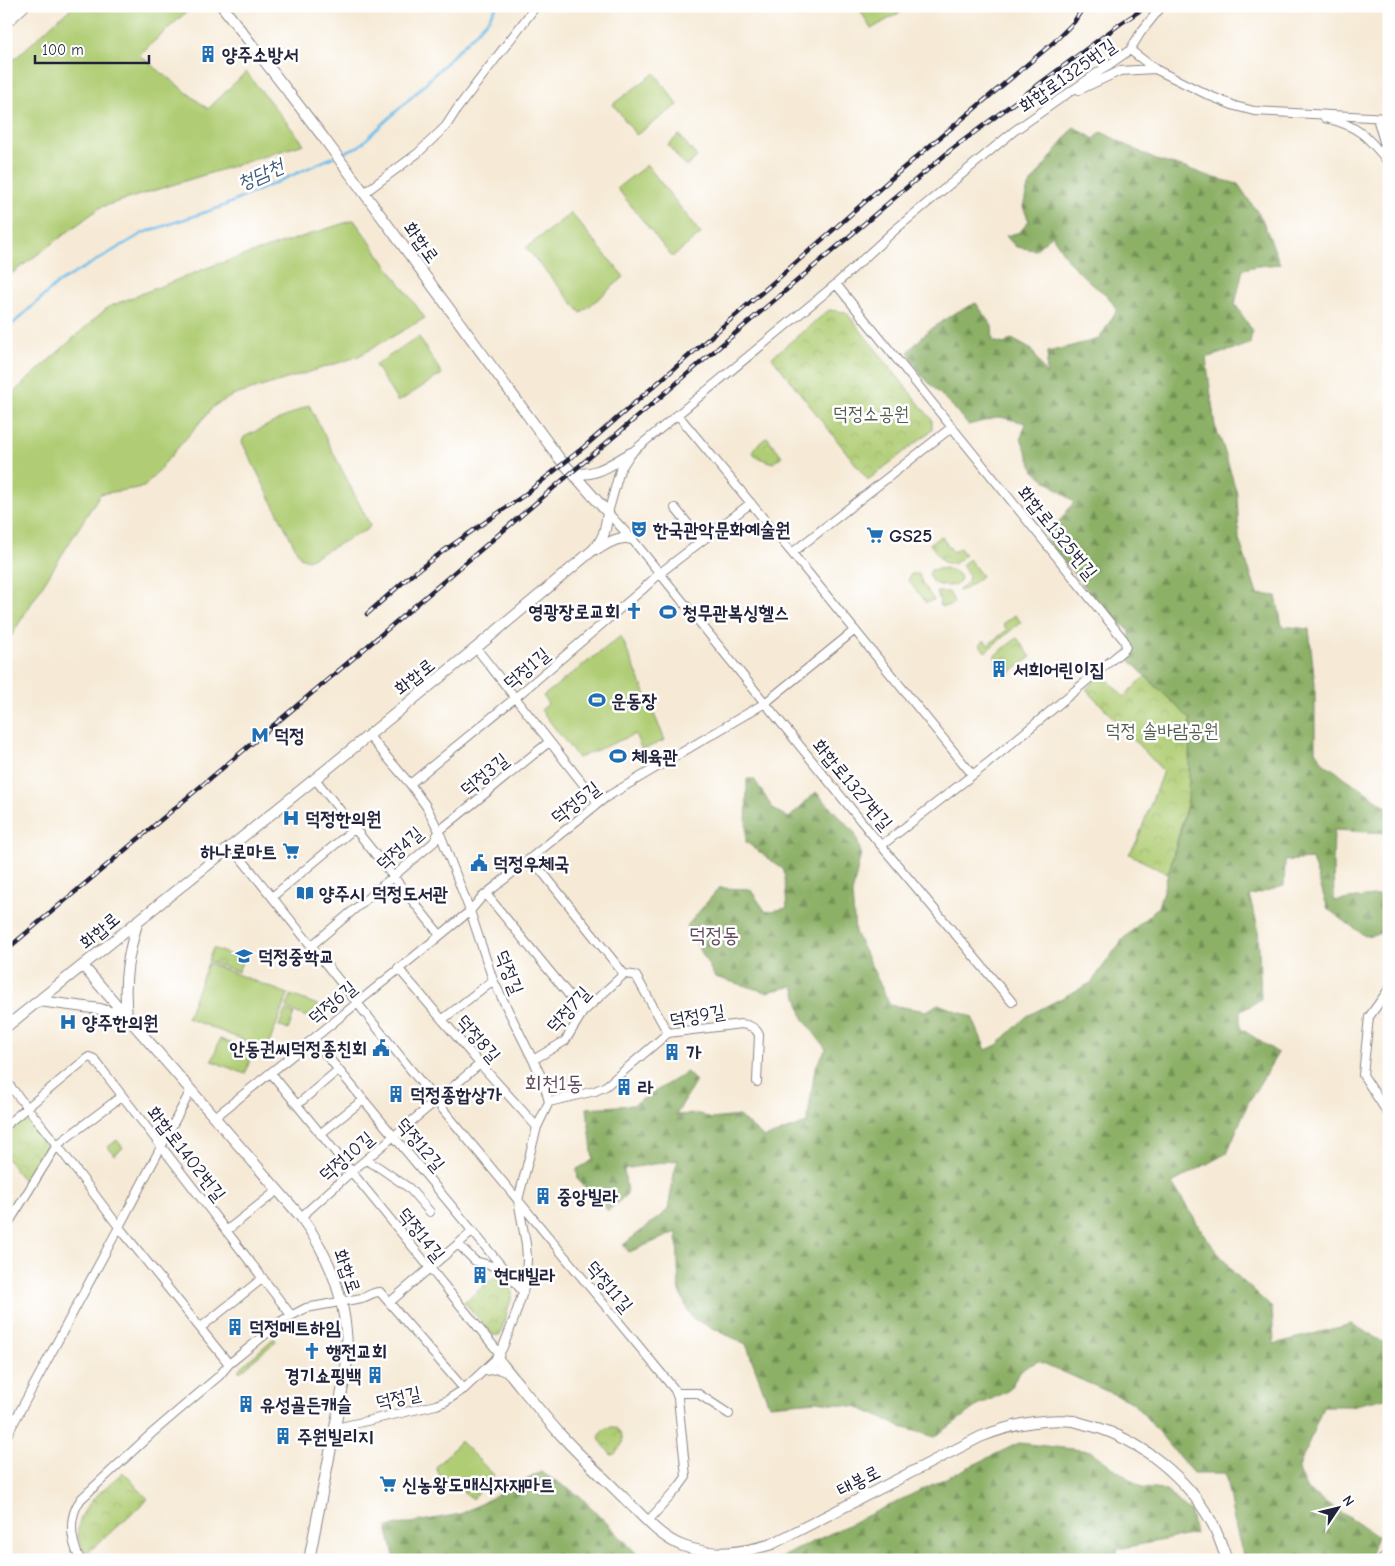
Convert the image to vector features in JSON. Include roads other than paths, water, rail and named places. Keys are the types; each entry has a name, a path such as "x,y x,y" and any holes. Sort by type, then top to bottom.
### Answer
{"main road":[{"path":"6,23 24,6"},
{"name":"화합로","path":"222,6 323,137 559,458 608,513 604,537 588,554 476,648 83,966 301,1217 323,1250 336,1282 342,1301 348,1350 336,1428 309,1560"},
{"path":"574,475 592,473 631,453"},
{"path":"588,554 620,538 629,536"},
{"path":"39,1000 100,1009 127,1017 125,995 128,956 138,920"},
{"path":"6,1027 83,966"},
{"name":"태봉로","path":"498,1356 511,1375 560,1434 648,1521 666,1537 694,1549 713,1552 750,1551 772,1544 980,1437 1023,1423 1047,1421 1075,1422 1101,1429 1132,1442 1163,1464 1189,1490 1212,1522 1227,1560"}],"street":[{"path":"364,193 418,153 446,126 536,6"},
{"path":"1130,50 1162,6"},
{"name":"화합로1325번길","path":"608,513 620,470 631,453 836,284 938,194 1014,131 1130,50 1155,69 1210,96 1254,111 1389,118"},
{"path":"1056,101 1120,71 1155,69"},
{"path":"1303,113 1334,120 1358,129 1389,163"},
{"path":"1377,118 1389,159"},
{"name":"화합로1325번길","path":"836,284 1124,640 1126,646 1123,652 972,774"},
{"path":"678,415 972,774"},
{"path":"792,553 952,427"},
{"path":"660,574 750,502"},
{"path":"675,508 702,541"},
{"name":"화합로","path":"608,513 629,536"},
{"name":"화합로1327번길","path":"629,536 879,843 885,843 972,774"},
{"name":"덕정1길","path":"410,784 515,698 660,574"},
{"path":"765,703 855,630"},
{"path":"476,648 598,803"},
{"name":"덕정5길","path":"470,911 477,901 598,803 650,770 765,703"},
{"name":"덕정길","path":"336,1428 436,1405 446,1401 464,1389 498,1356 504,1345 523,1292 527,1259 518,1200 537,1127 549,1102 545,1085 494,980 439,831 426,806 410,784 368,735"},
{"name":"덕정3길","path":"439,831 549,742"},
{"path":"315,779 440,935"},
{"path":"272,897 354,829"},
{"name":"덕정4길","path":"311,946 434,842 439,831"},
{"path":"879,843 1012,1002"},
{"path":"231,846 518,1200"},
{"path":"531,858 624,974 636,976 668,1033"},
{"path":"486,894 583,1012"},
{"name":"덕정6길","path":"214,1117 470,911"},
{"name":"덕정8길","path":"398,968 537,1127"},
{"name":"덕정7길","path":"533,1060 565,1041 583,1012 624,974"},
{"path":"442,1020 494,980"},
{"path":"1389,989 1369,1017 1363,1075 1389,1114"},
{"name":"덕정9길","path":"549,1102 595,1091 606,1086 668,1033 741,1024 758,1031 760,1038 757,1082"},
{"name":"덕정12길","path":"313,1039 523,1292"},
{"name":"화합로1402번길","path":"28,1108 89,1057 94,1059 291,1315"},
{"name":"덕정10길","path":"301,1217 351,1172 480,1064"},
{"path":"296,1105 338,1070"},
{"name":"덕정14길","path":"271,1073 498,1356"},
{"path":"6,1081 119,1227 229,1364"},
{"path":"6,1437 191,1090"},
{"name":"화합로1402번길","path":"6,1227 56,1145 122,1096"},
{"path":"320,1134 363,1100"},
{"path":"6,1125 28,1108"},
{"name":"덕정12길","path":"366,1160 409,1188 430,1212"},
{"path":"226,1231 278,1190"},
{"name":"덕정11길","path":"518,1200 676,1393 686,1477 648,1521"},
{"path":"525,1236 532,1229 540,1227"},
{"path":"390,1302 472,1232"},
{"path":"458,1244 475,1261 504,1269"},
{"path":"200,1328 263,1278"},
{"path":"80,1560 74,1544 71,1526 74,1511 81,1499 151,1434 219,1376 229,1364 291,1315 306,1308 362,1298 378,1291 382,1293 464,1389"},
{"name":"태봉로","path":"504,1345 504,1359 511,1375"},
{"path":"483,1372 498,1369 511,1375"},
{"path":"676,1393 697,1393 729,1414"},
{"path":"1382,1560 1389,1551"}],"waterway":[{"name":"청담천","path":"338,155 359,146 416,93 486,22 497,6"},
{"name":"청담천","path":"6,330 58,283 143,233 221,207 333,157"}],"railway":[{"path":"367,614 409,577 523,496 584,447 901,170 1053,43 1074,22 1084,6"},
{"path":"6,950 350,661 952,149 1147,6"}],"place":[{"name":"양주소방서","path":"208,54"},
{"name":"한국관악문화예술원","path":"639,529"},
{"name":"GS25","path":"875,535"},
{"name":"영광장로교회","path":"634,611"},
{"name":"청무관복싱헬스","path":"668,612"},
{"name":"서희어린이집","path":"999,669"},
{"name":"운동장","path":"597,700"},
{"name":"덕정","path":"260,735"},
{"name":"체육관","path":"618,756"},
{"name":"덕정한의원","path":"291,818"},
{"name":"하나로마트","path":"291,851"},
{"name":"덕정우체국","path":"479,863"},
{"name":"양주시 덕정도서관","path":"305,893"},
{"name":"덕정중학교","path":"244,956"},
{"name":"양주한의원","path":"68,1022"},
{"name":"안동권씨덕정종친회","path":"381,1048"},
{"name":"가","path":"672,1052"},
{"name":"라","path":"624,1087"},
{"name":"덕정종합상가","path":"396,1094"},
{"name":"중앙빌라","path":"543,1196"},
{"name":"현대빌라","path":"480,1275"},
{"name":"덕정메트하임","path":"235,1327"},
{"name":"행전교회","path":"312,1351"},
{"name":"경기쇼핑백","path":"375,1375"},
{"name":"유성골든캐슬","path":"246,1404"},
{"name":"주원빌리지","path":"283,1436"},
{"name":"신농왕도매식자재마트","path":"388,1484"}],"district":[{"name":"덕정동","path":"714,935"},
{"name":"회천1동","path":"554,1083"}],"park label":[{"name":"덕정소공원","path":"871,413"},
{"name":"덕정 솔바람공원","path":"1162,730"}]}
